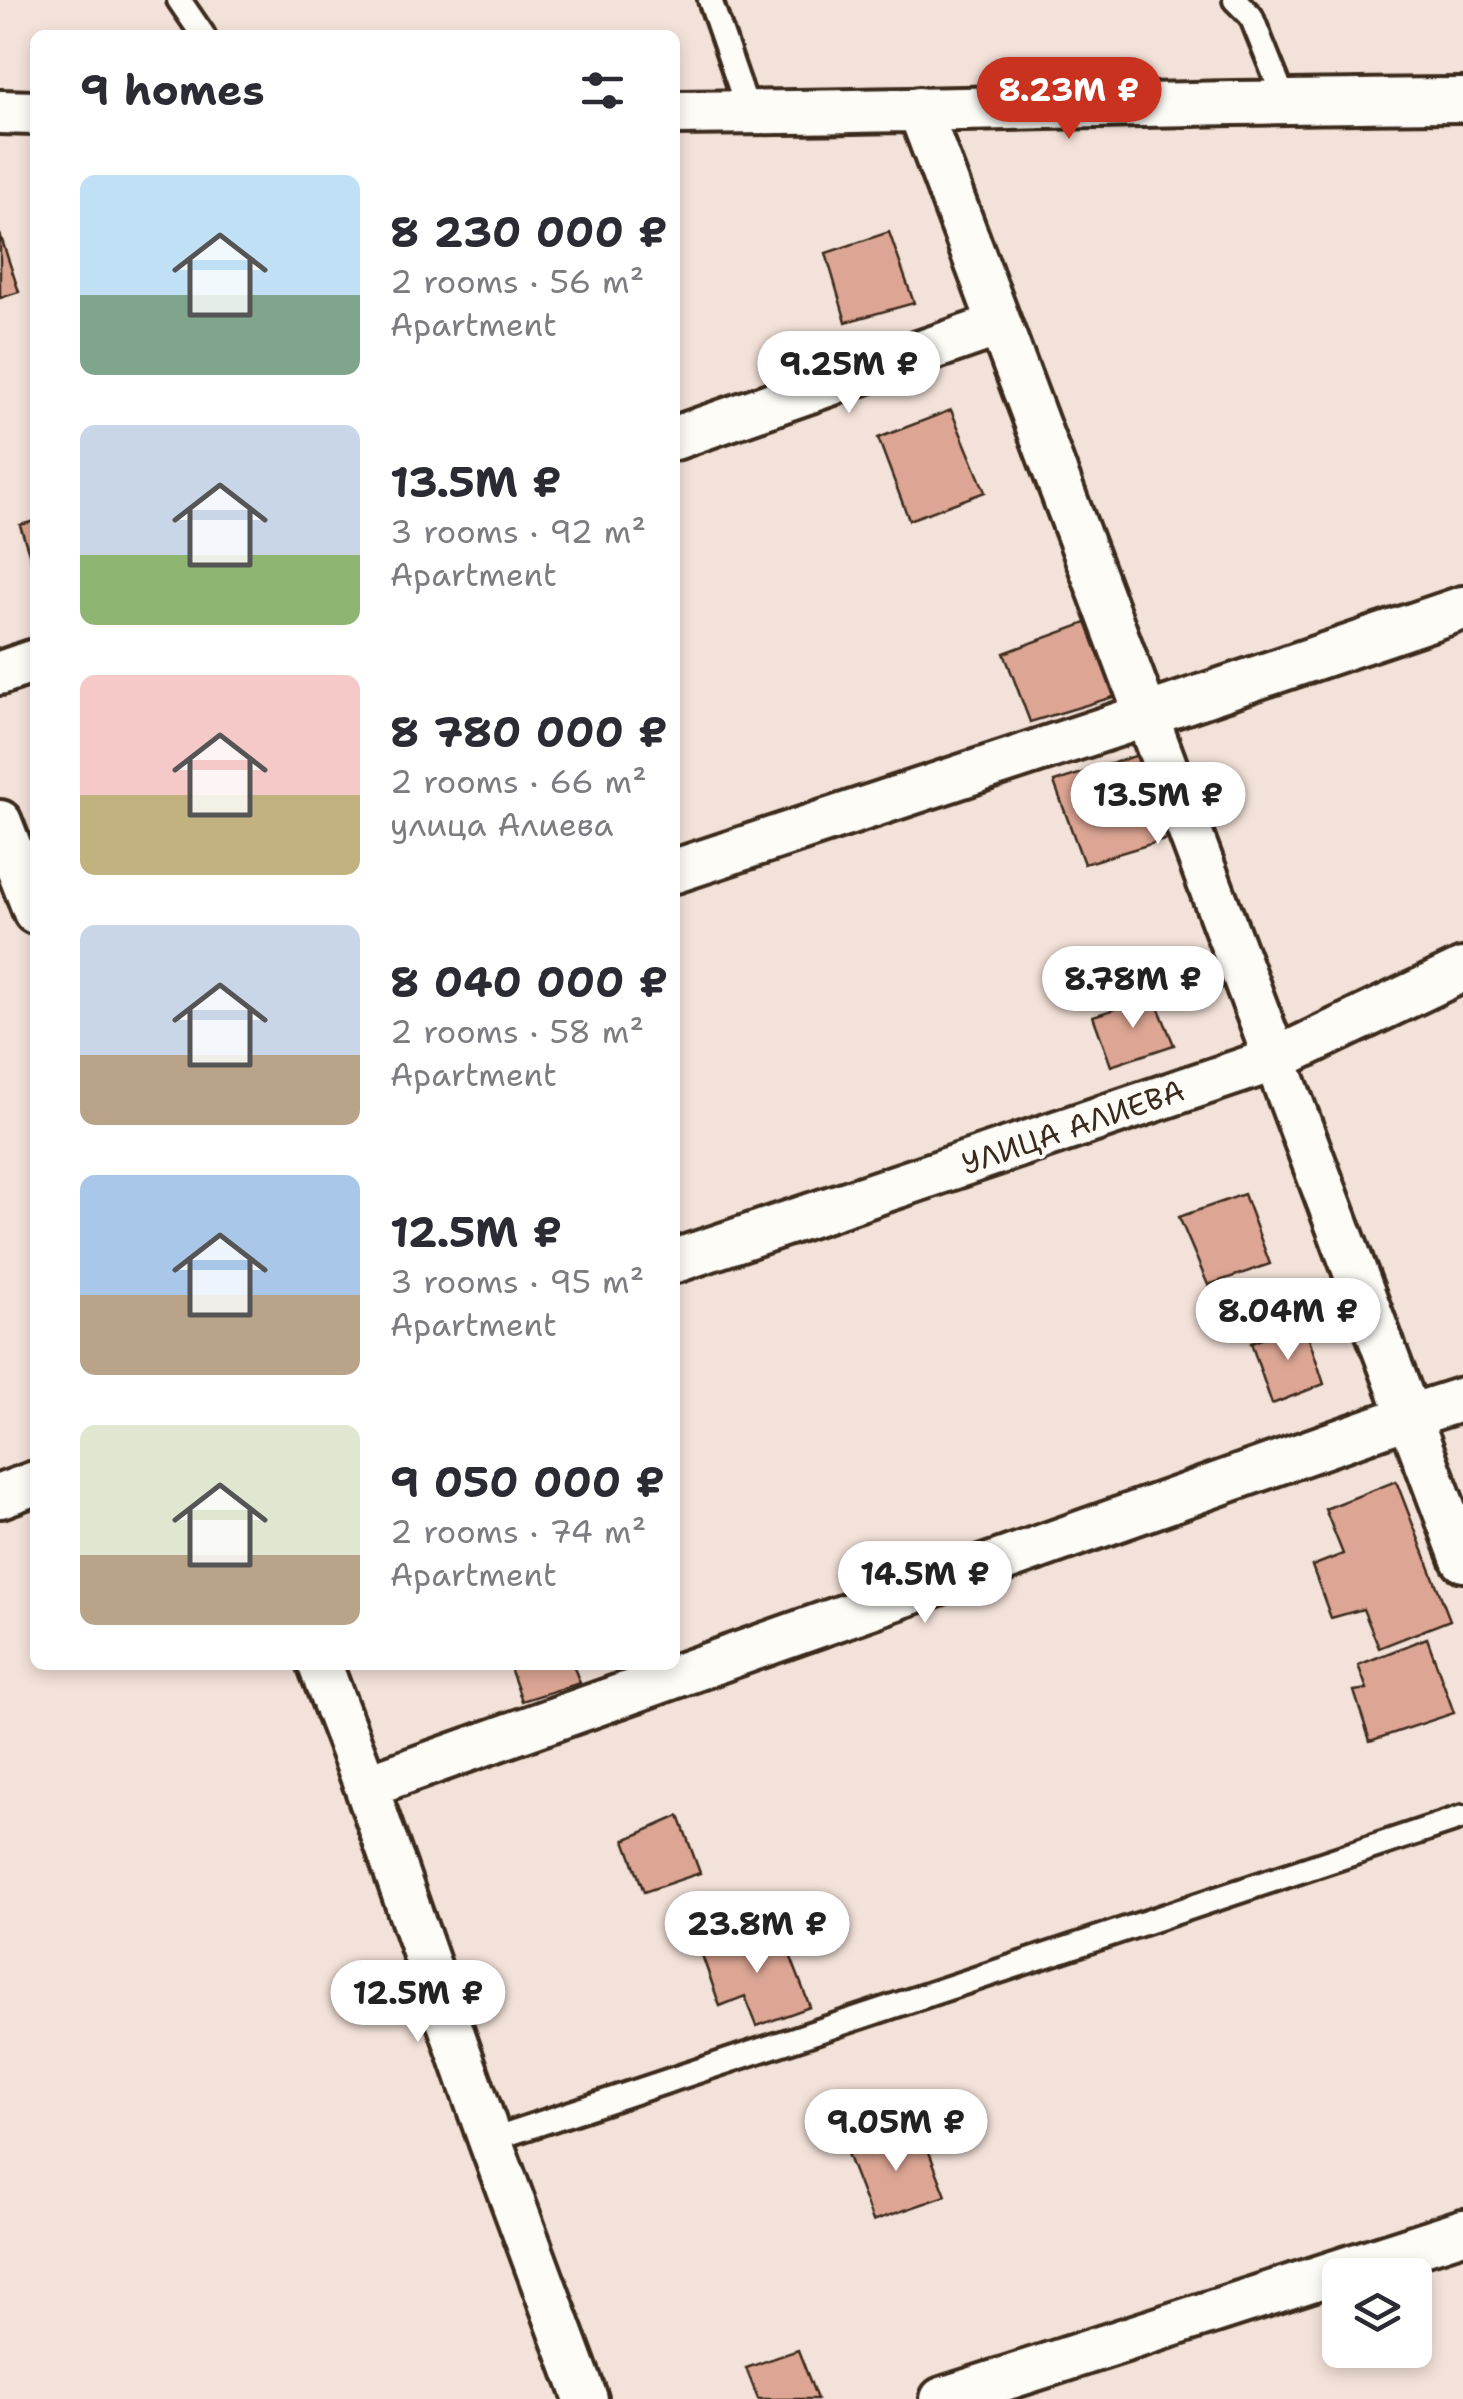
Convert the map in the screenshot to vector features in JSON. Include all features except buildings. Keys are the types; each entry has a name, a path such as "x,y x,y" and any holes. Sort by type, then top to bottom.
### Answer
{"street":[{"path":"680,113 1463,100"},
{"path":"920,109 1463,1560"},
{"path":"0,112 30,113"},
{"path":"680,436 1000,326"},
{"path":"680,869 1463,608"},
{"path":"0,673 30,663"},
{"path":"0,822 30,899"},
{"name":"УЛИЦА АЛИЕВА","path":"680,1259 1276,1059 1463,970"},
{"path":"366,1786 1463,1400"},
{"path":"0,1496 30,1485"},
{"path":"322,1670 586,2399"},
{"path":"942,2399 1463,2231"}],"lane":[{"path":"179,0 200,30"},
{"path":"710,0 750,113"},
{"path":"1235,0 1251,16 1285,100"},
{"path":"490,2140 1463,1818"}]}
